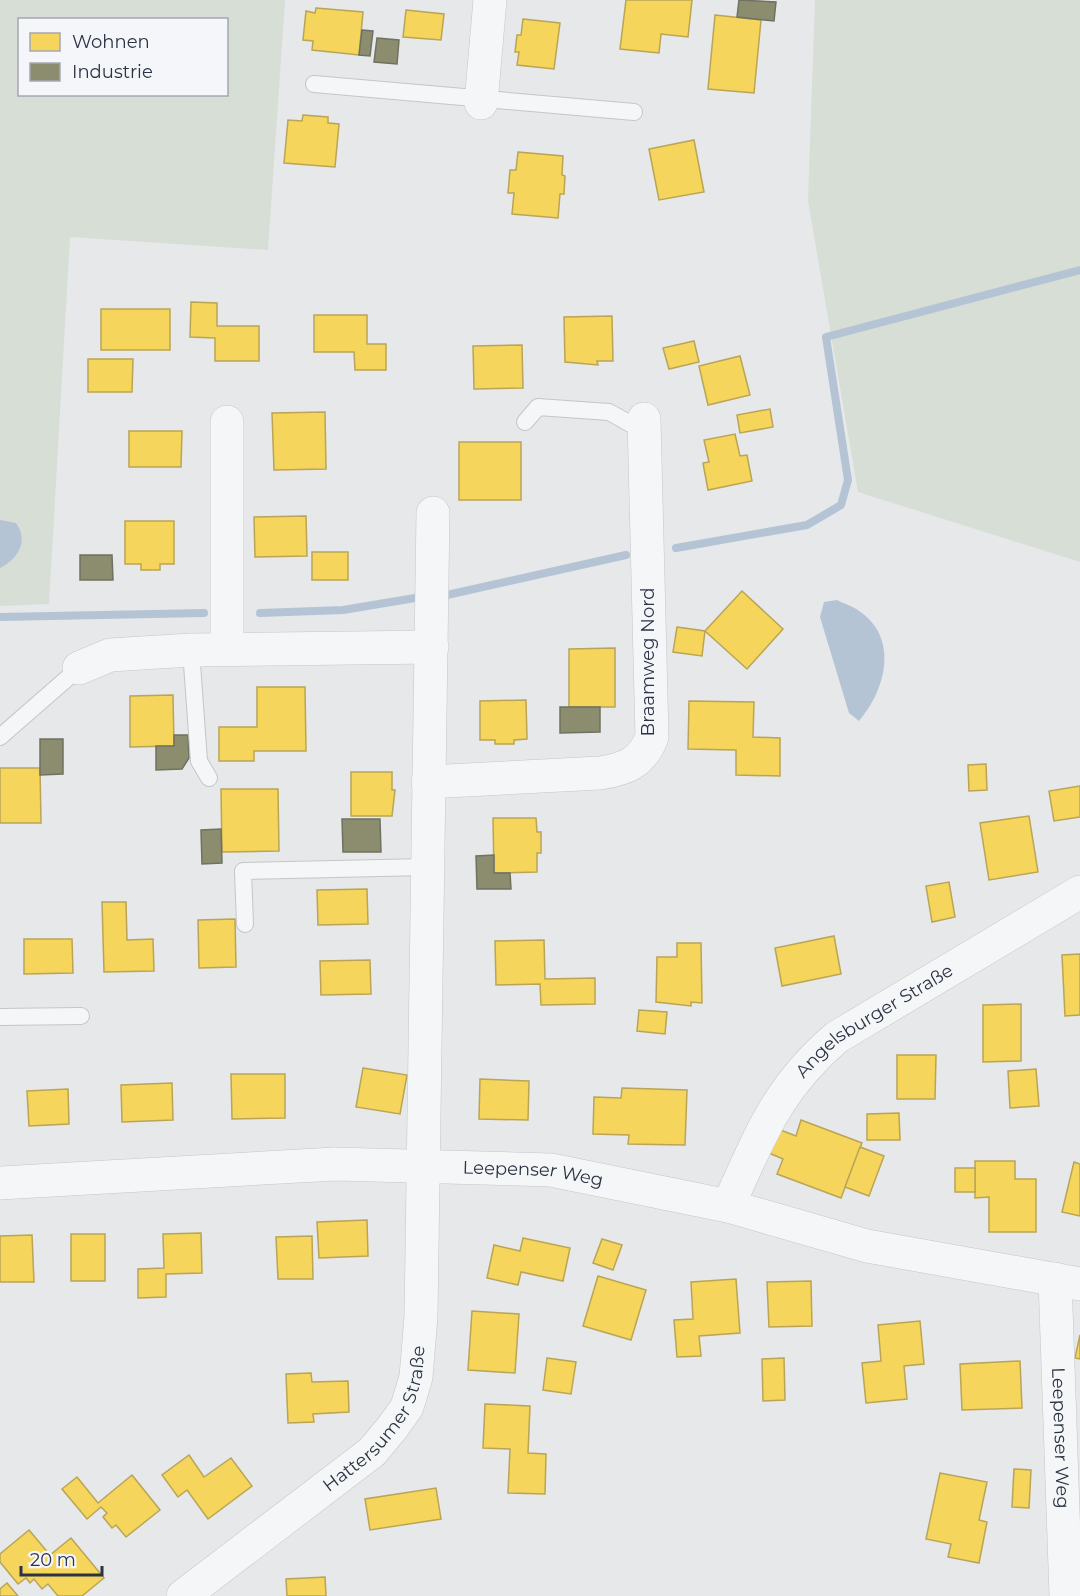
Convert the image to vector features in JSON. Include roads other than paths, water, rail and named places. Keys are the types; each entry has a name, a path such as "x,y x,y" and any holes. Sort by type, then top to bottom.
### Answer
{"street":[{"path":"482,100 490,0"},
{"path":"227,649 228,422"},
{"name":"Braamweg Nord","path":"429,782 626,769 638,761 647,750 652,737 644,425"},
{"path":"422,1165 434,513"},
{"path":"79,668 110,655 191,650 432,646"},
{"name":"Angelsburger Straße","path":"728,1206 771,1113 810,1060 837,1037 1080,892"},
{"name":"Leepenser Weg","path":"0,1183 313,1165 422,1165 551,1170 728,1206 867,1246 1067,1281 1066,1596"},
{"name":"Hattersumer Straße","path":"183,1596 372,1452 407,1407 416,1377 421,1316 422,1165"}],"lane":[{"path":"314,84 634,112"},
{"path":"525,422 538,407 609,412 644,425"},
{"path":"191,650 199,761 209,778"},
{"path":"0,736 79,668"},
{"path":"245,924 243,871 427,867"},
{"path":"0,1017 81,1016"}],"water":[{"path":"0,520 16,523 22,536 20,549 16,555 0,568"},
{"path":"837,600 853,607 874,624 881,637 884,652 884,666 876,695 859,721 849,713 820,617 824,602"}],"waterway":[{"path":"676,548 807,525 841,505 848,480 826,337 1080,270"},
{"path":"447,595 626,555"},
{"path":"260,613 343,610 421,597"},
{"path":"0,617 204,613"}]}
